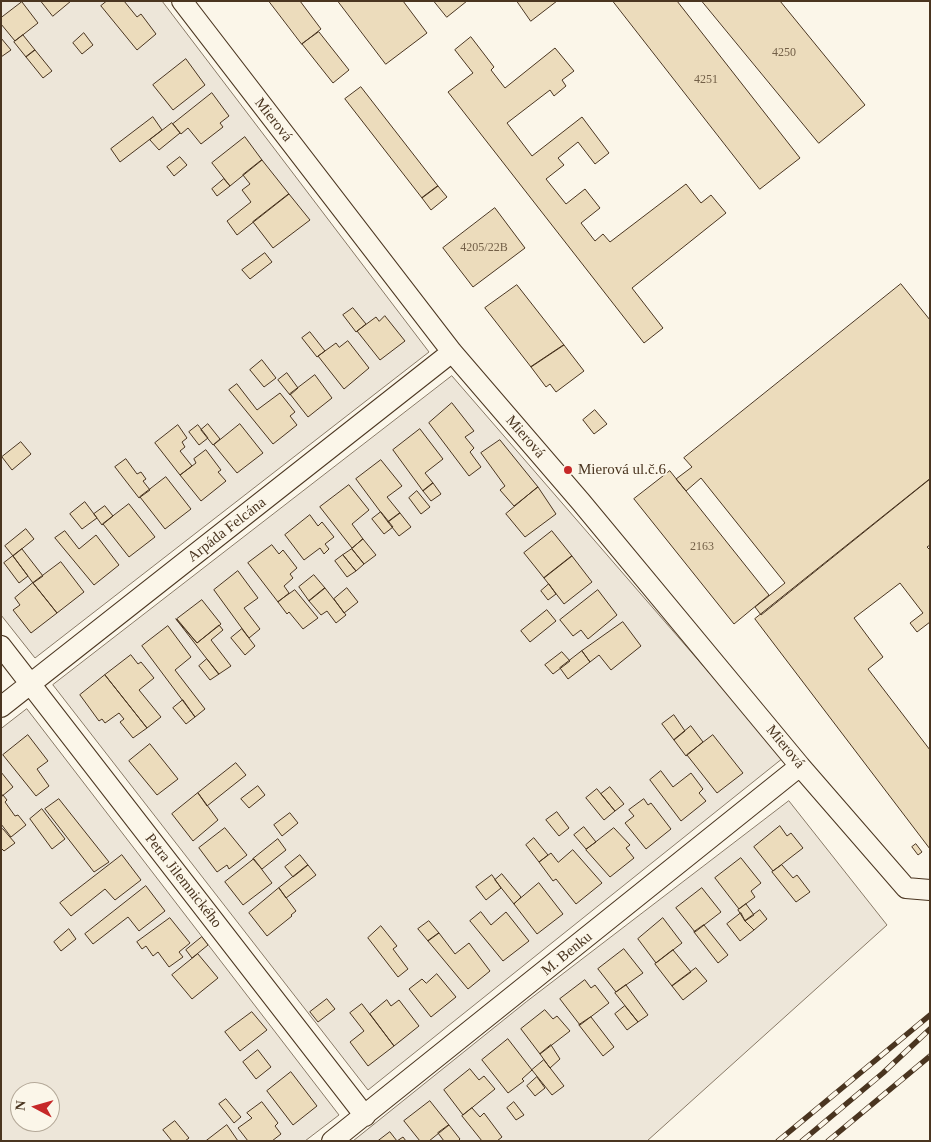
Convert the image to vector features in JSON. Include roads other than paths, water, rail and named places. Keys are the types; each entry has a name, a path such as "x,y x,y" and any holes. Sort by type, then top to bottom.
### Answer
{"street":[{"name":"Mierová","path":"182,1 452,352 581,502 800,766 906,888 930,890"},
{"name":"Arpáda Felcána","path":"1,707 452,352"},
{"name":"Petra Jilemnického","path":"1,646 365,1116"},
{"name":"M. Benku","path":"332,1141 800,766"}],"railway":[{"path":"778,1141 930,1015"},
{"path":"802,1141 883,1073 930,1029"},
{"path":"828,1141 930,1056"}],"place":[{"name":"Mierová ul.č.6","path":"568,470"}]}
